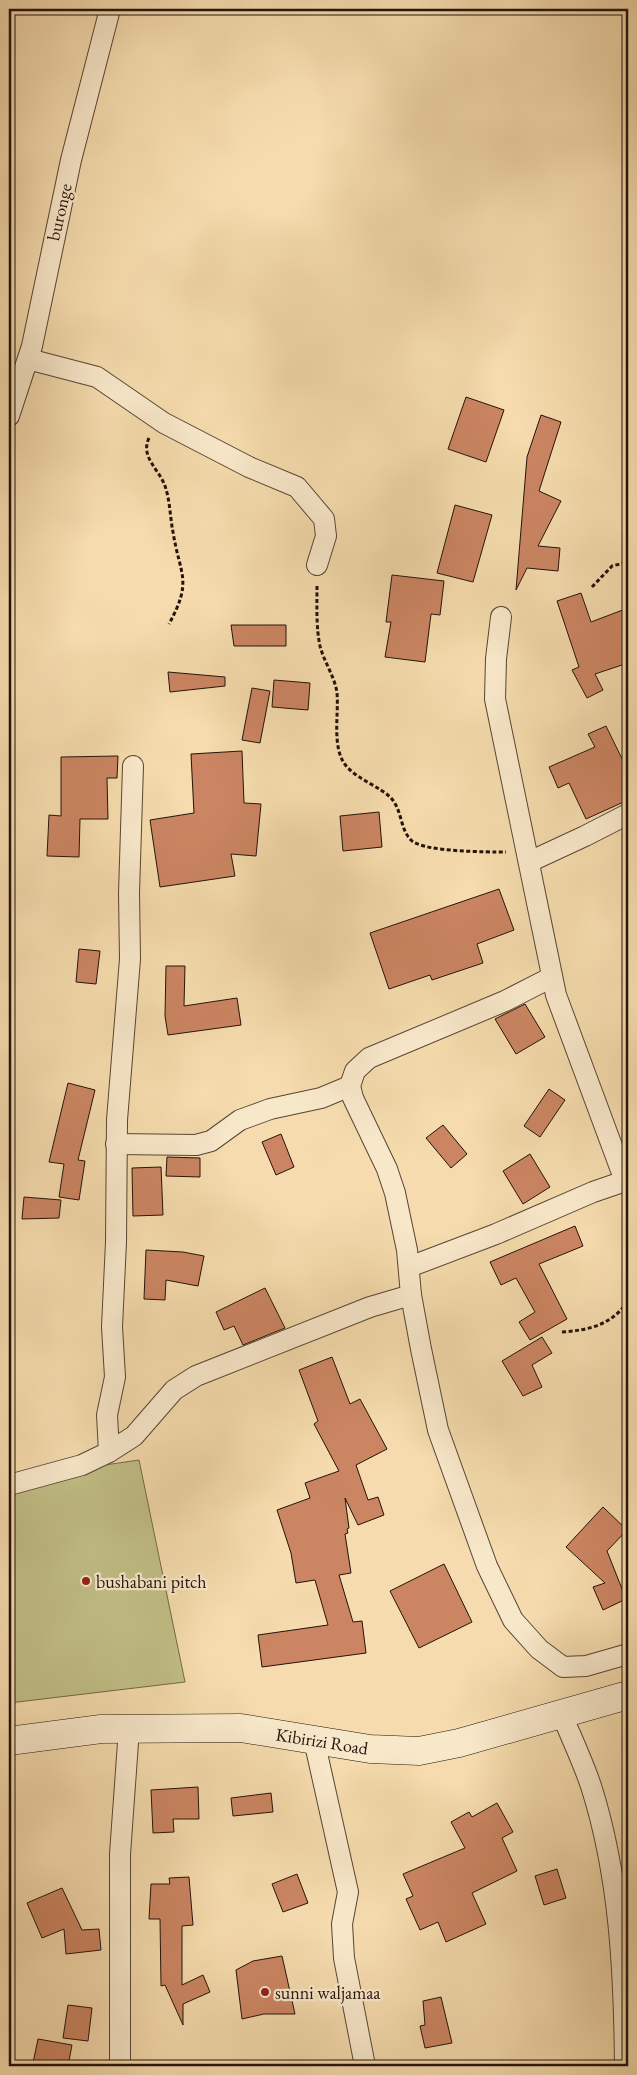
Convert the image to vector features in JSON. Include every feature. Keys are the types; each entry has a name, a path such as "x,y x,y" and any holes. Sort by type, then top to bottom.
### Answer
{"street":[{"name":"buronge","path":"9,416 28,359 67,178 110,9"},
{"path":"28,359 96,377 159,419 249,467 297,487 324,519 326,536 317,566"},
{"path":"409,1267 496,1234 593,1192 627,1180 556,995 495,699 496,659 501,617"},
{"path":"109,1452 107,1415 115,1377 112,1327 116,1242 116,1144 130,959 129,893 132,766"},
{"path":"527,857 585,836 628,814"},
{"path":"552,977 505,1001 369,1058 355,1070 350,1086 357,1111 387,1169 395,1193 409,1267 411,1295 441,1438 487,1566 513,1620 539,1649 563,1667 586,1666 628,1654"},
{"path":"116,1144 196,1145 211,1141 240,1120 270,1109 322,1098 350,1086"},
{"path":"9,1485 82,1465 109,1452 134,1436 152,1412 174,1390 196,1376 370,1307 411,1295"},
{"name":"Kibirizi Road","path":"9,1740 101,1729 241,1728 370,1749 419,1751 459,1743 628,1695"},
{"path":"562,1715 590,1786 619,1869 617,1901 622,1968 625,2066"},
{"path":"120,2066 120,1854 129,1729"},
{"path":"314,1740 348,1892 342,1924 344,1958 365,2066"}],"path":[{"path":"159,419 146,448 148,457 164,483 167,493 173,534 184,584 181,601 169,624"},
{"path":"592,587 612,566 628,562"},
{"path":"317,566 320,646 336,692 339,750 346,766 371,786 390,797 399,810 403,828 413,842 438,848 527,857"},
{"path":"562,1332 590,1329 604,1324 616,1316 628,1301"}],"shaded area":[{"name":"bushabani pitch","path":"139,1460 185,1682 9,1703 9,1479"}],"building":[{"path":"466,397 504,410 486,462 448,449"},
{"path":"541,415 561,422 539,491 561,501 538,546 560,548 558,571 527,568 516,590 527,457"},
{"path":"455,505 492,515 473,582 437,573"},
{"path":"392,575 444,581 440,615 431,614 425,662 385,657 391,622 386,622"},
{"path":"581,593 591,622 628,608 628,663 595,674 603,690 587,698 572,670 579,667 557,601"},
{"path":"231,625 286,625 286,646 234,646"},
{"path":"168,672 225,677 225,686 170,692"},
{"path":"274,680 310,683 308,710 272,707"},
{"path":"252,688 270,691 260,743 242,740"},
{"path":"606,726 628,771 628,800 586,819 569,783 558,788 549,767 595,747 588,734"},
{"path":"242,751 244,803 261,804 256,856 231,854 235,876 160,887 150,820 194,813 191,754"},
{"path":"118,756 117,778 107,778 108,819 80,819 79,857 47,856 49,815 61,816 61,757"},
{"path":"379,812 382,847 343,851 340,816"},
{"path":"499,889 514,930 477,944 483,963 432,980 430,975 389,989 370,933"},
{"path":"79,949 100,951 96,984 76,982"},
{"path":"166,966 185,966 184,1006 237,998 241,1025 168,1035 165,1016"},
{"path":"525,1004 545,1037 516,1054 495,1019"},
{"path":"68,1083 95,1090 78,1160 85,1161 79,1200 59,1197 64,1164 49,1162"},
{"path":"549,1089 565,1100 540,1137 524,1126"},
{"path":"443,1125 467,1154 451,1168 426,1138"},
{"path":"281,1134 294,1167 276,1175 262,1142"},
{"path":"530,1154 550,1187 523,1204 503,1171"},
{"path":"167,1157 200,1158 200,1177 166,1176"},
{"path":"161,1167 163,1215 133,1216 132,1168"},
{"path":"24,1197 61,1200 59,1218 22,1219"},
{"path":"575,1226 583,1246 539,1264 567,1319 530,1340 519,1322 535,1312 516,1278 501,1285 490,1262"},
{"path":"146,1250 183,1252 204,1256 198,1286 166,1280 165,1300 144,1299"},
{"path":"265,1288 285,1328 243,1345 234,1326 224,1330 216,1312"},
{"path":"542,1337 552,1353 532,1365 542,1387 523,1396 502,1361"},
{"path":"332,1357 350,1404 360,1399 387,1449 356,1465 368,1500 378,1497 384,1515 358,1525 345,1498 349,1528 347,1529 348,1533 345,1534 351,1573 339,1575 353,1622 362,1621 366,1653 262,1667 258,1635 328,1625 315,1580 296,1583 291,1553 277,1510 310,1498 305,1483 339,1471 314,1424 318,1421 299,1370"},
{"path":"603,1507 627,1530 607,1551 628,1604 624,1600 603,1610 593,1587 605,1583 566,1547"},
{"path":"444,1564 472,1622 419,1648 390,1591"},
{"path":"198,1787 199,1819 173,1819 174,1832 153,1833 151,1790"},
{"path":"271,1793 273,1812 233,1816 231,1798"},
{"path":"497,1803 513,1832 502,1838 517,1871 472,1893 486,1924 446,1942 438,1922 420,1930 406,1899 413,1896 403,1874 465,1848 451,1822 469,1812 472,1817"},
{"path":"557,1869 566,1898 544,1905 535,1876"},
{"path":"297,1874 308,1903 283,1912 272,1884"},
{"path":"189,1877 193,1925 182,1926 182,1985 203,1975 210,1992 183,2004 183,2025 165,1985 161,1986 160,1919 149,1919 151,1884 170,1884 169,1878"},
{"path":"62,1888 82,1930 99,1929 101,1950 66,1954 64,1929 42,1938 27,1903"},
{"name":"sunni waljamaa","path":"282,1956 295,2014 264,2014 242,2019 236,1970 253,1961"},
{"path":"441,1997 452,2043 425,2048 420,2026 425,2025 423,2001"},
{"path":"68,2005 92,2008 88,2041 63,2038"},
{"path":"38,2039 72,2045 68,2066 33,2063"}],"place":[{"name":"bushabani pitch","path":"86,1581"},
{"name":"sunni waljamaa","path":"265,1992"}]}
